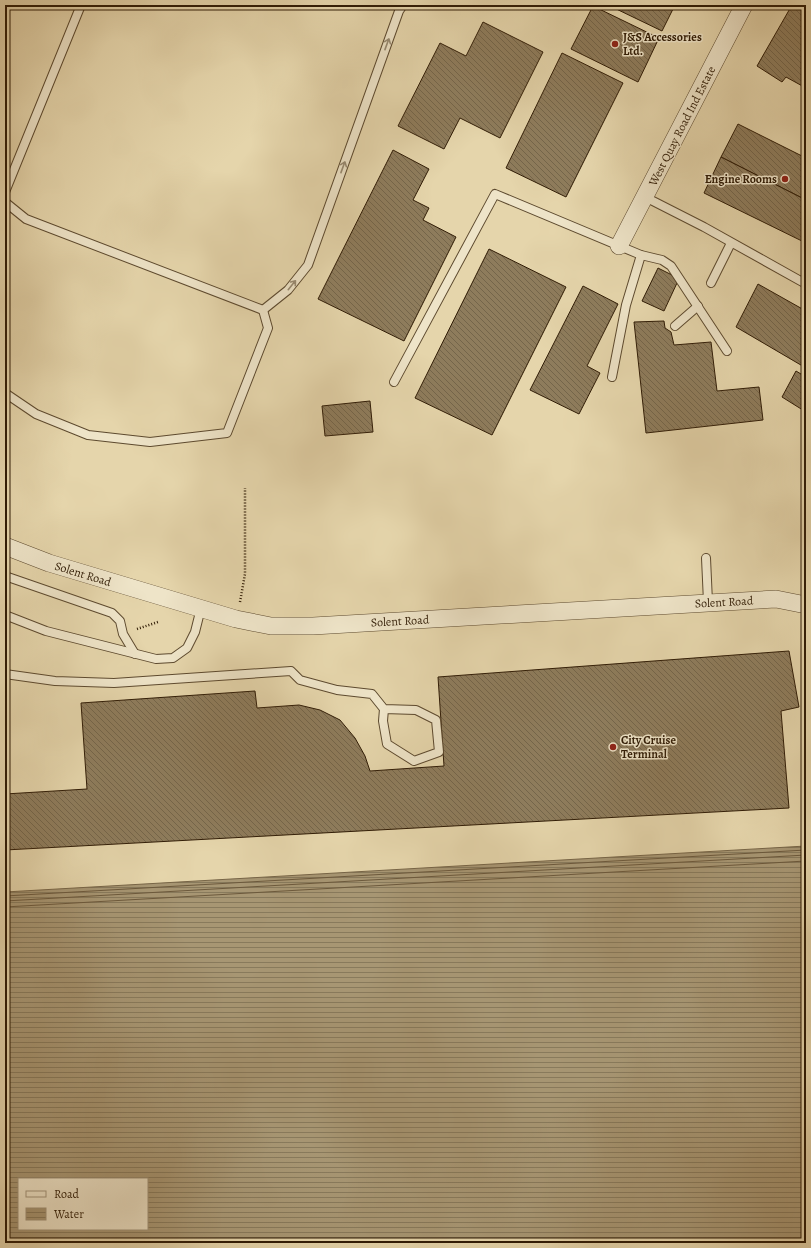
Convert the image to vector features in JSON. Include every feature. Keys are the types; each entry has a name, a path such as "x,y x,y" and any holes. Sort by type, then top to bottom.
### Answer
{"street":[{"name":"West Quay Road Ind Estate","path":"619,246 744,5"},
{"name":"Solent Road","path":"5,546 49,563 236,619 271,626 313,626 776,599 806,605"}],"lane":[{"path":"5,192 81,5"},
{"path":"263,310 288,290 308,265 399,11 403,5"},
{"path":"394,382 495,194 641,255 662,260 671,266 727,351"},
{"path":"645,197 806,284"},
{"path":"5,202 26,219 263,310"},
{"path":"710,283 731,243"},
{"path":"612,377 626,305 641,255"},
{"path":"675,326 698,306"},
{"path":"5,393 36,414 88,435 150,442 227,433 268,328 263,310"},
{"path":"706,558 708,602"},
{"path":"5,576 112,613 120,621 123,634 135,654"},
{"path":"5,615 46,631 156,659 173,658 187,648 195,632 201,608"},
{"path":"5,674 55,681 114,683 291,671 300,680 337,690 372,694 384,709 383,722 387,744 414,761 439,752 436,720 416,710 384,709"}],"path":[{"path":"236,619 245,574 245,488"}],"water":[{"path":"806,846 806,1243 5,1243 5,892"}],"building":[{"path":"608,5 675,5 662,31"},
{"path":"792,5 806,5 806,88 786,77 782,82 757,66"},
{"name":"J&S Accessories Ltd.","path":"593,6 659,38 638,82 571,49"},
{"path":"483,22 543,52 500,138 460,118 444,149 398,126 440,43 466,56"},
{"path":"562,53 623,83 566,197 506,168"},
{"name":"Engine Rooms","path":"738,124 806,158 806,200 721,157"},
{"path":"393,150 429,169 413,200 429,208 423,220 456,237 404,341 318,299"},
{"path":"721,157 806,200 806,243 704,193"},
{"path":"489,249 566,287 492,435 415,398"},
{"path":"658,268 672,275 677,283 664,311 642,301"},
{"path":"758,284 806,311 806,368 736,327"},
{"path":"583,286 618,304 587,366 600,373 579,414 530,390"},
{"path":"664,321 665,328 671,332 674,345 711,342 717,391 759,387 763,420 646,433 634,322"},
{"path":"796,371 806,377 806,412 782,397"},
{"path":"370,401 373,432 325,436 322,406"},
{"name":"City Cruise Terminal","path":"789,651 799,707 781,711 789,808 5,850 5,794 87,789 81,703 255,691 257,708 299,705 320,710 340,720 355,738 365,756 370,771 444,766 438,677"}],"place":[{"name":"J&S Accessories Ltd.","path":"615,44"},
{"name":"Engine Rooms","path":"785,179"},
{"name":"City Cruise Terminal","path":"613,747"}]}
